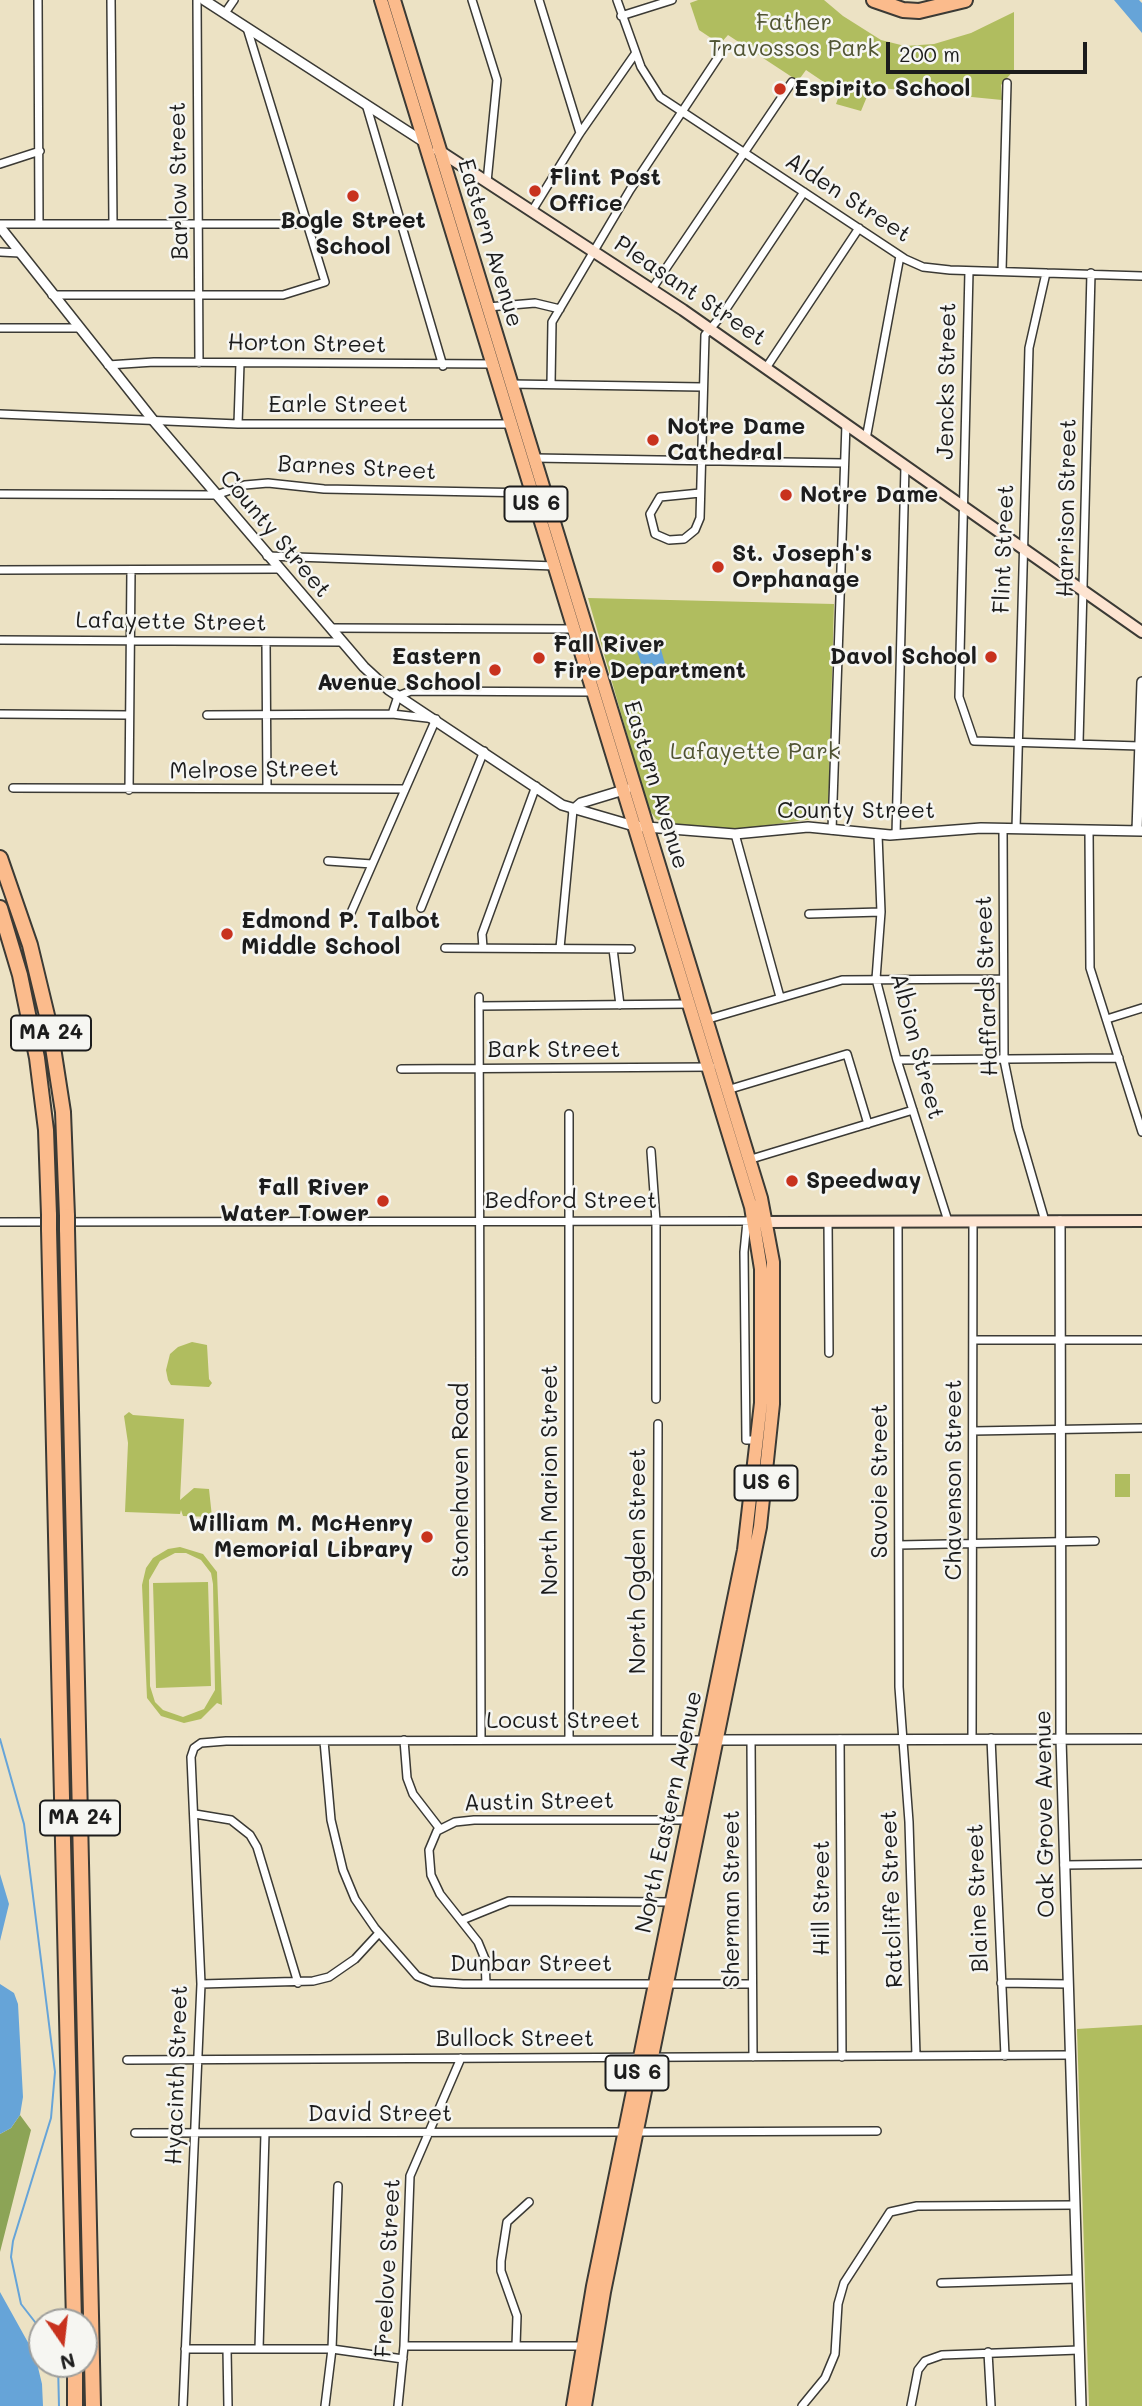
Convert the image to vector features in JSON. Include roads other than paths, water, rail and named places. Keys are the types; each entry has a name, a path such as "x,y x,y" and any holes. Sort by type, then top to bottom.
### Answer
{"highway":[{"path":"874,0 903,10 919,11 965,0"},
{"name":"MA 24","path":"0,858 30,945 52,1040 63,1112 93,2406"},
{"name":"MA 24","path":"0,908 20,975 37,1058 46,1130 74,2308"},
{"path":"75,2378 75,2406"}],"main road":[{"name":"Eastern Avenue","path":"381,0 424,142 506,385 629,788 635,826 695,1003"},
{"name":"Eastern Avenue","path":"394,0 488,307 499,363"},
{"name":"Pleasant Street","path":"424,142 652,289 1142,632"},
{"name":"Eastern Avenue","path":"539,494 555,566 594,692 629,788 648,828 700,1021 743,1162 757,1222"},
{"name":"Bedford Street","path":"757,1222 1142,1222"},
{"name":"North Eastern Avenue","path":"661,1984 672,1902 689,1820 711,1740 742,1559 758,1440 762,1311 757,1222"},
{"name":"North Eastern Avenue","path":"573,2406 582,2346 631,2132 711,1740 758,1539 769,1454 775,1330 774,1271 757,1222"},
{"name":"North Eastern Avenue","path":"585,2406 631,2132"}],"street":[{"path":"38,0 39,222"},
{"path":"111,0 113,223"},
{"name":"Barlow Street","path":"197,0 200,363"},
{"name":"Pleasant Street","path":"204,0 424,142"},
{"path":"225,13 234,0"},
{"path":"472,0 497,80 487,182"},
{"path":"539,0 580,133"},
{"name":"Alden Street","path":"617,0 635,54 654,91 900,256 928,268 1142,276"},
{"path":"621,16 672,0"},
{"path":"52,295 283,295 325,282 247,28"},
{"path":"551,384 552,322 682,111 723,50"},
{"path":"532,211 580,133 635,54"},
{"path":"652,289 742,152 792,82"},
{"path":"1002,271 1007,83"},
{"path":"366,104 443,366"},
{"path":"0,164 40,151"},
{"path":"700,493 660,497 650,514 655,534 669,540 690,536 700,518 705,335 804,192"},
{"path":"0,225 39,222 306,225"},
{"name":"County Street","path":"0,225 52,295 153,420 266,556 372,675 398,696 573,810 648,828 735,834 808,827 878,835 1003,829 1140,831"},
{"path":"766,368 859,228"},
{"path":"0,253 20,253"},
{"path":"866,439 900,256"},
{"name":"Jencks Street","path":"969,271 959,697 974,741 1018,741"},
{"name":"Flint Street","path":"1016,829 1029,348 1046,273"},
{"name":"Harrison Street","path":"1079,743 1091,273"},
{"path":"488,307 534,303 560,309"},
{"path":"0,328 78,328"},
{"path":"238,424 240,363"},
{"name":"Horton Street","path":"108,365 240,363 443,366 499,363"},
{"path":"506,385 702,387"},
{"name":"Earle Street","path":"0,414 238,424 517,423"},
{"path":"832,830 846,424"},
{"path":"528,459 843,463"},
{"path":"896,835 905,466"},
{"name":"Barnes Street","path":"0,494 216,495 241,486 268,483 324,489 539,494"},
{"path":"266,556 555,566"},
{"path":"0,570 278,569"},
{"path":"130,790 131,570"},
{"path":"330,628 574,629"},
{"name":"Lafayette Street","path":"0,640 342,642"},
{"path":"266,643 267,788"},
{"path":"1140,831 1142,682"},
{"path":"392,714 398,696 415,691 594,692"},
{"path":"0,714 129,715"},
{"path":"207,715 392,714 436,719 350,915"},
{"path":"1018,741 1079,743 1141,740"},
{"path":"421,908 484,751"},
{"path":"483,948 482,934 536,786"},
{"name":"Melrose Street","path":"13,788 404,789"},
{"path":"560,948 573,810 581,803 629,788"},
{"name":"Haffards Street","path":"1003,829 1004,1060 1021,1140 1045,1221"},
{"path":"1089,831 1090,968 1142,1132"},
{"path":"735,834 780,997"},
{"name":"Albion Street","path":"878,835 881,912 876,979 897,1060 948,1221"},
{"path":"328,861 372,864"},
{"path":"810,914 881,912"},
{"path":"445,947 631,949"},
{"path":"613,949 620,1005 695,1003"},
{"path":"700,1021 830,982 876,979 1002,979"},
{"name":"Stonehaven Road","path":"481,1739 482,1222 479,1002 620,1005"},
{"path":"1108,1019 1142,1008"},
{"path":"722,1092 847,1054 868,1124"},
{"path":"897,1060 1119,1058"},
{"name":"Bark Street","path":"401,1069 714,1066"},
{"path":"743,1162 913,1110"},
{"name":"North Marion Street","path":"569,1114 569,1740"},
{"path":"651,1151 656,1222 656,1399"},
{"name":"Chavenson Street","path":"972,1738 973,1221"},
{"name":"Oak Grove Avenue","path":"1060,1221 1058,1428 1061,1739 1081,2406"},
{"name":"Bedford Street","path":"0,1222 757,1222"},
{"path":"828,1222 829,1353"},
{"name":"Savoie Street","path":"898,1222 899,1687 905,1740"},
{"path":"973,1340 1142,1340"},
{"path":"973,1431 1142,1429 1142,1420"},
{"name":"North Ogden Street","path":"657,1740 658,1424"},
{"path":"899,1545 1096,1541"},
{"name":"Blaine Street","path":"991,1738 1005,2056"},
{"name":"Hill Street","path":"840,1739 842,2057"},
{"name":"Locust Street","path":"195,1747 201,1743 226,1741 1142,1739"},
{"path":"404,1740 407,1778 413,1794 440,1829"},
{"name":"Sherman Street","path":"751,1740 753,2057"},
{"name":"Ratcliffe Street","path":"905,1740 916,2056"},
{"name":"Dunbar Street","path":"324,1741 331,1820 343,1870 355,1899 379,1933 417,1976 432,1982 486,1984 752,1984"},
{"name":"Hyacinth Street","path":"183,2406 201,1984 191,1757 195,1747"},
{"path":"195,1814 231,1820 250,1835 257,1847 298,1983"},
{"name":"Austin Street","path":"486,1984 485,1959 478,1942 440,1894 431,1875 429,1850 440,1829 455,1822 474,1820 689,1820"},
{"path":"1065,1865 1142,1864"},
{"path":"462,1920 509,1901 672,1902"},
{"path":"201,1984 298,1983 329,1976 355,1959 379,1933"},
{"path":"1000,1983 1068,1984"},
{"name":"Bullock Street","path":"127,2060 1070,2055"},
{"name":"Freelove Street","path":"398,2406 404,2346 410,2176 461,2058"},
{"name":"David Street","path":"135,2133 877,2131"},
{"path":"259,2349 265,2133"},
{"path":"325,2406 332,2349 338,2186"},
{"path":"516,2346 517,2316 500,2261 508,2222 529,2203"},
{"path":"802,2406 825,2378 835,2351 838,2304 844,2283 890,2212 918,2206 1074,2205"},
{"path":"941,2283 1076,2279"},
{"path":"404,2346 582,2346"},
{"path":"185,2349 332,2349 403,2359"},
{"path":"228,2349 228,2406"},
{"path":"911,2406 918,2370 925,2361 942,2355 1079,2350"},
{"path":"988,2353 991,2406"}],"water":[{"path":"1114,0 1139,0 1142,3 1142,33"},
{"path":"645,639 648,649 660,646 667,671 655,675 652,663 642,666 634,642"},
{"path":"0,1874 9,1904 0,1941"},
{"path":"0,1984 14,1993 18,2004 23,2097 20,2115 11,2128 0,2134"},
{"path":"0,2292 28,2342 28,2378 41,2378 43,2406 0,2406"}],"waterway":[{"path":"0,1739 24,1824 55,2072 51,2118 13,2241 11,2257 21,2304 28,2313"},
{"path":"58,2378 59,2406"}],"place":[{"name":"Espirito School","path":"780,89"},
{"name":"Flint Post Office","path":"535,191"},
{"name":"Bogle Street School","path":"353,196"},
{"name":"Notre Dame Cathedral","path":"653,440"},
{"name":"Notre Dame","path":"786,495"},
{"name":"St. Joseph's Orphanage","path":"718,567"},
{"name":"Davol School","path":"991,657"},
{"name":"Fall River Fire Department","path":"539,658"},
{"name":"Eastern Avenue School","path":"495,670"},
{"name":"Edmond P. Talbot Middle School","path":"227,934"},
{"name":"Speedway","path":"792,1181"},
{"name":"Fall River Water Tower","path":"383,1201"},
{"name":"William M. McHenry Memorial Library","path":"427,1537"}],"park label":[{"name":"Father Travossos Park","path":"794,36"},
{"name":"Lafayette Park","path":"755,752"}]}
